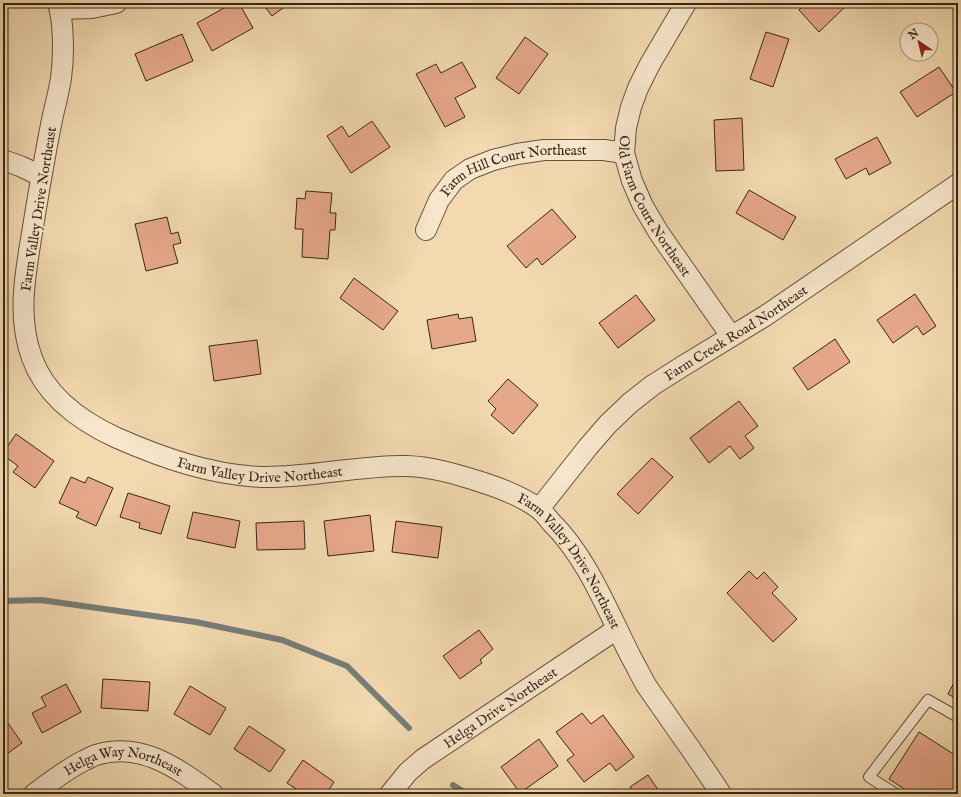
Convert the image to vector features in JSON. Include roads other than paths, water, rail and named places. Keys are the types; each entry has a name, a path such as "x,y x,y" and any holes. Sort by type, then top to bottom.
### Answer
{"street":[{"path":"59,6 92,8 116,3"},
{"name":"Old Farm Court Northeast","path":"686,3 650,64 638,88 631,107 626,128 624,153 632,181 643,206 660,233 732,336"},
{"name":"Farm Valley Drive Northeast","path":"59,6 63,40 61,76 41,176 24,287 23,314 26,337 32,360 41,378 53,395 67,409 108,434 154,454 204,470 263,477 384,466 409,466 434,469 460,475 517,496 539,509 562,532 580,559 593,580 645,683 721,794"},
{"name":"Farm Hill Court Northeast","path":"426,230 439,200 454,180 470,169 493,160 517,154 544,150 604,150 624,153"},
{"path":"3,160 41,176"},
{"name":"Farm Creek Road Northeast","path":"539,509 608,424 630,403 653,385 765,316 958,184"},
{"name":"Helga Drive Northeast","path":"390,794 408,772 423,759 617,629"},
{"name":"Helga Way Northeast","path":"34,794 74,766 95,755 116,751 139,753 161,761 180,771 213,794"}],"lane":[{"path":"896,794 869,777 928,700 958,717"}],"waterway":[{"path":"3,601 41,600 196,622 282,640 347,666 409,728"},
{"path":"453,785 467,794"}]}
